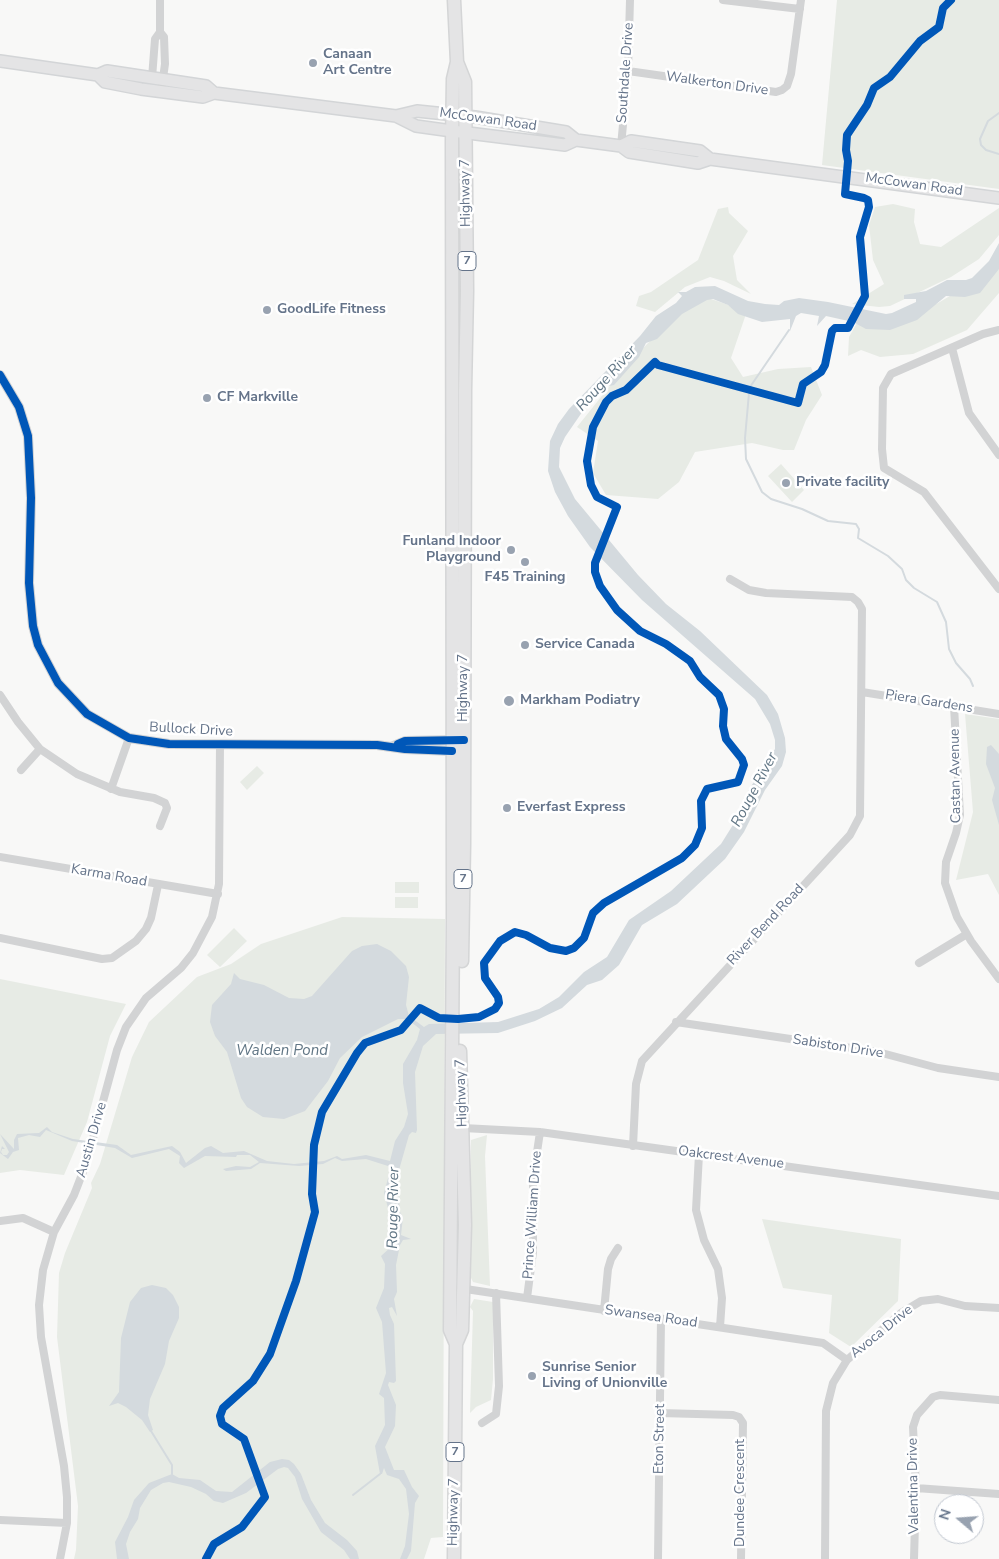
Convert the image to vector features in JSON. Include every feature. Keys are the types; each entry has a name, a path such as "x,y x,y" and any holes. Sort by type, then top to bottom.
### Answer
{"main road":[{"name":"Highway 7","path":"454,0 457,62 453,79 458,116 454,459 457,1007 456,1287 462,1330 456,1344 454,1559"},
{"name":"McCowan Road","path":"0,61 98,75 107,71 206,86 214,93"},
{"name":"McCowan Road","path":"98,75 105,82 161,92 203,97 214,93 396,116 416,126 565,145 576,140"},
{"name":"McCowan Road","path":"396,116 417,111 458,116 566,132 576,140 621,146 629,152 698,162 710,159 999,198"},
{"name":"Highway 7","path":"456,1041 463,1128 465,1225 456,1287"}],"street":[{"path":"160,0 160,32 164,36 158,79 161,92"},
{"name":"Southdale Drive","path":"621,146 628,70 630,0"},
{"path":"723,0 800,9"},
{"name":"Walkerton Drive","path":"628,70 776,92 786,86 791,74 801,0"},
{"path":"999,330 983,334 896,371 885,382 882,395 883,466 924,492 999,589"},
{"path":"952,348 969,413 999,454"},
{"name":"Bullock Drive","path":"0,375 19,407 28,436 32,498 30,591 33,626 38,645 58,682 71,698 99,722 129,738 169,744 393,746 405,741 456,744"},
{"name":"River Bend Road","path":"633,1146 637,1073 642,1061 856,826 861,806 862,608 852,597 749,590 730,579"},
{"name":"Piera Gardens","path":"862,692 998,713"},
{"path":"0,695 18,722 40,749 77,774 111,789 165,803 166,808 160,826"},
{"name":"Castan Avenue","path":"954,706 960,816 946,862 945,883 949,900 967,934 999,979"},
{"path":"111,789 129,738"},
{"name":"Austin Drive","path":"60,1559 67,1523 67,1497 64,1466 40,1331 40,1283 54,1232 79,1183 117,1050 126,1027 146,998 181,968 193,953 212,917 218,894 220,744"},
{"path":"21,770 40,749"},
{"name":"Karma Road","path":"0,857 218,894"},
{"path":"0,938 102,959 112,958 136,941 146,928 151,918 158,885"},
{"path":"919,963 967,934"},
{"name":"Sabiston Drive","path":"676,1022 878,1052 938,1068 999,1077"},
{"name":"Oakcrest Avenue","path":"463,1128 540,1132 999,1196"},
{"name":"Prince William Drive","path":"527,1298 533,1252 533,1179 540,1132"},
{"path":"699,1154 696,1210 701,1233 718,1269 722,1298 720,1327"},
{"path":"0,1221 23,1218 54,1232"},
{"path":"604,1311 608,1269 611,1259 618,1248"},
{"name":"Swansea Road","path":"456,1287 824,1343 847,1360"},
{"path":"482,1423 496,1414 498,1395 496,1293"},
{"name":"Avoca Drive","path":"825,1559 826,1411 833,1383 847,1360 900,1312 922,1301 938,1299 965,1306 999,1308"},
{"name":"Eton Street","path":"658,1559 661,1319"},
{"name":"Valentina Drive","path":"914,1559 916,1488 913,1427 917,1415 934,1397 946,1394 999,1400"},
{"name":"Dundee Crescent","path":"660,1413 733,1415 739,1417 743,1424 741,1559"},
{"path":"916,1488 999,1494"},
{"path":"0,1520 67,1523"}],"shaded area":[{"path":"837,0 999,0 999,189 822,165"},
{"path":"893,204 915,209 914,222 920,244 941,247 999,208 999,235 979,259 951,277 890,306 879,307 852,304 884,284 873,260 869,225 875,207"},
{"path":"728,207 729,213 748,231 733,256 737,280 751,294 724,281 710,277 685,287 655,312 636,306 639,296 651,292 698,260 718,209"},
{"path":"999,258 999,293 967,330 913,354 880,357 861,350 848,356 849,337 858,321 878,327 938,303 955,293"},
{"path":"702,296 726,304 746,314 731,358 743,377 778,369 811,367 822,395 806,420 794,450 783,450 752,443 695,452 679,482 658,499 606,495 593,473 598,441 577,427 625,367 651,340"},
{"name":"Private facility","path":"781,464 804,490 792,502 768,476"},
{"path":"965,714 999,719 999,895 988,874 956,880 973,812"},
{"path":"257,766 264,773 247,790 240,782"},
{"path":"395,882 419,882 419,893 395,893"},
{"path":"395,897 418,897 418,908 395,908"},
{"path":"342,917 445,919 443,1537 431,1538 424,1559 74,1559 78,1506 57,1337 59,1273 65,1253 92,1188 91,1183 100,1164 132,1057 149,1022 197,977 231,964 261,944"},
{"path":"234,928 247,941 220,967 207,955"},
{"path":"0,979 126,1004 110,1036 87,1122 64,1175 20,1170 0,1173"},
{"path":"487,1135 485,1156 490,1286 473,1282 469,1274 471,1140"},
{"path":"762,1219 901,1239 898,1301 851,1347 829,1333 832,1295 783,1288"},
{"path":"474,1299 493,1302 493,1379 491,1400 476,1407 470,1413 473,1311 470,1307"}],"water":[{"path":"999,243 999,269 980,293 965,297 946,296 917,320 890,330 866,329 853,322 826,316 817,326 819,316 801,313 796,316 790,331 790,319 762,322 738,314 728,305 713,299 707,300 682,314 657,339 646,343 639,357 614,385 604,387 587,405 565,437 560,448 559,467 575,499 638,575 666,604 700,631 767,695 778,714 785,738 786,752 782,766 765,790 744,832 725,859 677,904 642,925 619,965 602,980 587,985 562,1008 535,1021 498,1033 436,1034 423,1046 415,1072 417,1130 416,1133 412,1132 409,1135 397,1177 400,1212 403,1217 401,1235 411,1239 403,1240 400,1245 396,1265 397,1292 394,1299 397,1316 392,1307 389,1308 394,1324 396,1381 394,1383 389,1382 388,1385 396,1405 395,1426 385,1447 394,1470 404,1470 412,1487 419,1496 415,1503 411,1551 407,1559 400,1559 405,1546 409,1514 406,1489 399,1479 387,1475 384,1468 382,1474 380,1474 375,1446 385,1425 384,1398 379,1394 386,1373 382,1322 376,1308 384,1288 385,1264 381,1256 391,1247 389,1242 392,1223 384,1193 390,1171 388,1166 366,1159 342,1161 335,1158 323,1164 299,1166 260,1163 251,1169 226,1171 223,1169 236,1166 250,1167 259,1162 250,1155 237,1155 236,1157 205,1156 184,1168 179,1163 180,1156 169,1149 132,1158 115,1148 72,1141 46,1130 40,1137 29,1135 18,1138 19,1150 13,1152 8,1159 0,1153 2,1146 5,1149 2,1149 1,1152 3,1155 7,1155 9,1152 0,1134 14,1149 14,1140 17,1134 39,1133 47,1127 52,1132 73,1139 117,1145 131,1155 172,1146 180,1152 186,1163 205,1148 211,1146 223,1153 244,1151 267,1161 294,1164 324,1161 337,1156 342,1159 366,1155 390,1161 395,1141 404,1127 408,1114 403,1083 403,1064 417,1040 420,1029 407,1019 398,1019 362,1037 340,1058 328,1081 305,1111 284,1119 263,1117 247,1107 241,1098 227,1052 215,1036 210,1022 212,1005 231,984 234,973 240,979 264,985 289,998 304,999 312,996 352,951 362,946 377,944 391,951 406,966 409,977 406,1005 409,1016 424,1027 429,1024 498,1022 539,1009 559,997 584,972 607,957 629,920 671,891 721,844 736,820 748,791 775,749 775,740 770,724 755,699 642,600 590,547 568,516 555,492 548,471 550,441 558,424 569,409 640,336 656,316 676,303 682,296 678,292 686,292 695,287 715,286 748,301 765,304 779,305 784,301 799,298 886,314 916,302 916,299 904,299 904,295 926,291 947,280 966,280 972,278 989,261"},
{"path":"991,745 999,754 999,825 992,800 995,788 986,764 987,747"},
{"path":"152,1285 166,1288 173,1295 179,1307 179,1318 169,1341 165,1364 150,1399 148,1415 153,1430 150,1432 142,1420 126,1407 118,1403 109,1406 119,1392 121,1338 130,1302 141,1288"},
{"path":"282,1459 289,1460 294,1464 301,1474 311,1500 325,1523 347,1540 357,1551 359,1559 350,1559 344,1550 321,1532 302,1499 295,1477 288,1468 284,1467 278,1469 246,1493 223,1503 214,1501 206,1494 191,1487 169,1482 163,1483 151,1490 140,1508 138,1519 130,1532 126,1544 129,1559 117,1559 115,1542 128,1517 134,1500 149,1483 172,1474 179,1478 200,1480 216,1491 232,1492 270,1462"}],"waterway":[{"path":"999,113 988,121 980,139 981,145 986,150 999,154"},
{"path":"750,387 789,330"},
{"path":"749,393 745,438 746,459 762,492 771,499 802,509 828,521 856,524 859,529 858,538 888,556 902,569 906,580 914,588 937,602 946,622 949,649 956,663 970,679 973,686"},
{"path":"151,1431 172,1465 172,1474"},
{"path":"353,1495 380,1474"}],"cycle path":[{"path":"206,1559 214,1544 242,1527 265,1497 244,1439 222,1424 220,1416 223,1408 253,1381 270,1354 296,1281 315,1212 312,1194 314,1145 322,1112 357,1053 365,1043 401,1030 420,1008 439,1018 458,1019 479,1017 495,1009 499,1003 498,997 485,978 484,963 500,941 515,932 526,935 550,948 566,951 574,948 584,938 593,913 604,903 682,858 695,845 702,828 701,801 707,789 738,782 744,765 742,759 726,739 723,726 724,709 719,695 700,677 690,661 666,644 640,631 617,610 600,586 595,572 595,563 617,507 597,497 591,485 587,461 593,427 606,402 612,396 626,390 655,362 658,365 798,403 803,384 821,372 825,365 832,331 835,328 848,328 865,296 860,237 869,207 868,200 845,194 848,161 846,150 847,135 867,105 874,88 890,77 920,41 939,27 943,8 951,0"},
{"path":"0,375 19,407 28,436 31,498 29,583 33,626 38,645 58,683 87,714 129,738 169,744 377,745 405,749 452,751"},
{"path":"398,744 405,741 464,740"}],"place":[{"name":"Canaan Art Centre","path":"313,63"},
{"name":"GoodLife Fitness","path":"267,310"},
{"name":"CF Markville","path":"207,398"},
{"name":"Private facility","path":"786,483"},
{"name":"Funland Indoor Playground","path":"511,550"},
{"name":"F45 Training","path":"525,562"},
{"name":"Service Canada","path":"525,645"},
{"name":"Markham Podiatry","path":"509,701"},
{"name":"Everfast Express","path":"507,808"},
{"name":"Sunrise Senior Living of Unionville","path":"532,1376"}],"water label":[{"name":"Rouge River","path":"607,379"},
{"name":"Rouge River","path":"755,790"},
{"name":"Walden Pond","path":"282,1051"},
{"name":"Rouge River","path":"394,1208"}]}
